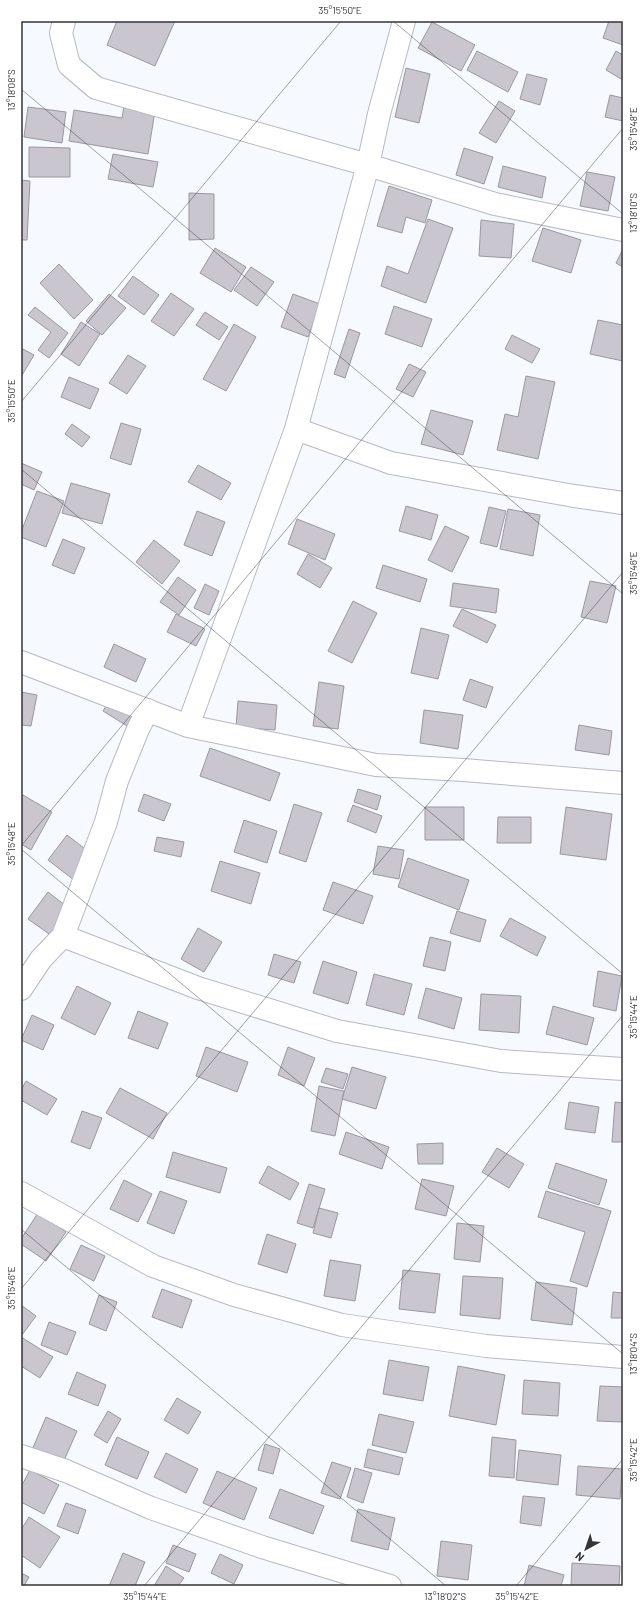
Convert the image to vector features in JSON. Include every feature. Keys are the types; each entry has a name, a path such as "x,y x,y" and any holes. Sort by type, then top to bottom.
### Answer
{"street":[{"path":"64,21 61,33 68,65 96,88 368,165 495,204 623,230"},
{"path":"188,726 296,429 368,165 379,114 404,21"},
{"path":"296,429 391,463 574,496 623,503"},
{"path":"21,662 188,726 376,765 463,770 623,783"},
{"path":"21,989 41,959 63,936 106,822 117,781 138,729 148,710"},
{"path":"63,936 198,988 337,1031 500,1061 623,1069"},
{"path":"21,1193 153,1266 234,1295 342,1325 486,1346 623,1357"},
{"path":"21,1456 66,1470 166,1513 262,1547 390,1586"}],"building":[{"path":"117,21 175,21 155,66 107,45"},
{"path":"609,21 623,21 623,45 603,38"},
{"path":"432,22 475,45 461,71 418,48"},
{"path":"477,51 518,72 508,92 467,70"},
{"path":"616,51 623,55 623,80 606,70"},
{"path":"406,68 430,74 419,123 395,117"},
{"path":"527,74 547,79 540,105 520,99"},
{"path":"610,95 623,98 623,121 605,117"},
{"path":"499,101 515,111 496,143 479,133"},
{"path":"124,106 155,111 148,154 69,141 74,110 122,118"},
{"path":"28,107 66,112 62,143 24,137"},
{"path":"29,147 70,148 70,177 29,177"},
{"path":"464,148 493,157 484,184 456,175"},
{"path":"113,154 158,162 153,187 108,179"},
{"path":"503,166 546,177 542,198 498,187"},
{"path":"587,172 615,177 608,211 580,206"},
{"path":"21,180 30,181 27,240 21,240"},
{"path":"389,186 432,200 425,223 406,217 402,233 377,226"},
{"path":"189,193 214,194 214,239 189,240"},
{"path":"428,219 453,228 426,303 381,286 387,266 408,274"},
{"path":"481,220 514,224 511,258 479,256"},
{"path":"543,228 581,240 571,273 532,261"},
{"path":"215,248 246,267 231,292 200,273"},
{"path":"623,249 623,267 616,263"},
{"path":"59,264 93,300 74,319 40,283"},
{"path":"251,267 274,282 257,306 234,290"},
{"path":"133,276 159,295 144,315 118,296"},
{"path":"171,293 194,309 174,336 151,321"},
{"path":"109,294 126,308 102,335 86,321"},
{"path":"293,294 320,304 308,337 281,327"},
{"path":"394,306 432,319 422,347 385,334"},
{"path":"35,307 68,333 49,358 38,350 51,332 28,315"},
{"path":"205,312 228,327 219,340 196,325"},
{"path":"598,320 623,325 623,361 590,354"},
{"path":"81,322 100,334 79,366 61,354"},
{"path":"234,324 256,337 226,391 203,379"},
{"path":"349,329 360,333 345,378 334,374"},
{"path":"512,335 540,349 532,363 505,349"},
{"path":"21,348 34,355 21,377"},
{"path":"128,355 146,366 127,394 109,383"},
{"path":"409,364 426,372 413,397 396,389"},
{"path":"526,376 555,382 538,459 497,450 505,414 518,417"},
{"path":"69,377 99,389 90,409 61,397"},
{"path":"431,410 473,421 463,455 421,444"},
{"path":"121,423 141,429 131,465 110,458"},
{"path":"72,424 90,437 82,447 65,434"},
{"path":"21,463 42,472 34,490 21,484"},
{"path":"198,465 231,483 221,500 188,482"},
{"path":"71,483 110,494 102,524 62,513"},
{"path":"37,491 64,501 46,547 21,537 21,532"},
{"path":"406,506 438,515 431,540 399,531"},
{"path":"489,507 506,511 497,547 480,543"},
{"path":"508,509 540,515 533,556 500,549"},
{"path":"197,511 225,522 212,556 184,545"},
{"path":"297,519 335,534 325,560 288,544"},
{"path":"445,526 469,537 452,572 428,560"},
{"path":"63,539 85,548 74,574 52,565"},
{"path":"154,540 180,561 162,584 136,562"},
{"path":"308,554 332,568 320,588 297,574"},
{"path":"383,565 427,579 420,602 376,588"},
{"path":"178,577 196,590 179,615 160,602"},
{"path":"590,581 616,586 607,623 581,617"},
{"path":"453,583 499,589 496,613 450,606"},
{"path":"205,584 219,591 209,615 194,608"},
{"path":"353,601 377,613 352,663 328,651"},
{"path":"462,609 496,625 487,643 453,626"},
{"path":"176,614 205,629 196,646 167,632"},
{"path":"421,628 449,635 438,679 411,673"},
{"path":"114,644 146,659 136,682 104,667"},
{"path":"470,679 493,687 486,708 463,700"},
{"path":"319,682 344,686 338,729 313,726"},
{"path":"21,692 37,695 31,726 21,725"},
{"path":"110,699 139,717 132,729 103,711"},
{"path":"238,701 277,705 275,730 236,727"},
{"path":"424,710 463,715 458,749 420,743"},
{"path":"579,725 612,731 609,755 575,750"},
{"path":"210,748 280,773 270,801 200,776"},
{"path":"358,789 381,796 377,810 354,802"},
{"path":"144,794 171,804 164,821 138,811"},
{"path":"23,795 52,812 31,850 21,844 21,799"},
{"path":"294,804 322,813 306,862 279,853"},
{"path":"353,805 382,816 376,833 347,821"},
{"path":"425,807 464,807 464,840 425,840"},
{"path":"566,807 612,814 606,860 560,854"},
{"path":"498,817 531,817 531,843 497,843"},
{"path":"244,820 277,831 267,863 234,852"},
{"path":"67,835 93,855 74,880 48,860"},
{"path":"157,837 184,842 181,857 154,851"},
{"path":"378,846 404,850 399,879 373,874"},
{"path":"408,858 469,880 459,910 398,887"},
{"path":"220,861 260,873 251,904 211,891"},
{"path":"333,882 373,896 363,924 323,910"},
{"path":"48,892 71,910 52,936 28,919"},
{"path":"457,911 486,920 480,942 450,933"},
{"path":"510,918 546,937 537,956 500,936"},
{"path":"198,928 222,942 204,972 181,959"},
{"path":"430,937 451,942 445,971 423,966"},
{"path":"274,954 301,962 294,983 268,975"},
{"path":"323,961 357,972 348,1004 313,993"},
{"path":"598,971 622,976 616,1011 593,1006"},
{"path":"374,974 412,984 404,1015 366,1005"},
{"path":"77,986 111,1003 95,1035 61,1018"},
{"path":"426,988 462,998 454,1029 418,1018"},
{"path":"481,994 521,996 519,1033 479,1030"},
{"path":"553,1006 594,1018 587,1045 546,1034"},
{"path":"138,1011 168,1023 158,1049 128,1038"},
{"path":"32,1015 54,1025 43,1050 21,1040"},
{"path":"206,1047 248,1062 237,1092 196,1076"},
{"path":"288,1047 315,1058 304,1086 278,1075"},
{"path":"352,1067 386,1077 376,1109 342,1099"},
{"path":"326,1068 348,1074 343,1089 321,1082"},
{"path":"26,1081 57,1099 47,1115 21,1100 21,1090"},
{"path":"319,1086 344,1091 335,1136 311,1131"},
{"path":"120,1088 167,1113 153,1139 106,1113"},
{"path":"569,1102 599,1107 595,1133 565,1129"},
{"path":"615,1102 623,1103 623,1142 612,1142"},
{"path":"82,1111 102,1118 90,1149 71,1142"},
{"path":"346,1132 389,1147 382,1169 339,1154"},
{"path":"443,1143 443,1164 418,1164 417,1144"},
{"path":"497,1148 524,1164 509,1188 482,1172"},
{"path":"173,1152 227,1168 220,1193 166,1177"},
{"path":"556,1163 607,1180 599,1205 548,1188"},
{"path":"268,1166 299,1183 290,1200 259,1183"},
{"path":"422,1179 454,1186 446,1216 415,1209"},
{"path":"124,1180 152,1194 138,1222 110,1209"},
{"path":"309,1184 325,1189 313,1228 297,1223"},
{"path":"160,1191 187,1201 174,1234 147,1223"},
{"path":"546,1191 611,1211 587,1287 570,1281 585,1232 538,1217"},
{"path":"319,1208 338,1213 331,1238 313,1233"},
{"path":"38,1213 66,1232 46,1261 21,1244 21,1239"},
{"path":"457,1223 484,1226 480,1262 454,1259"},
{"path":"267,1234 296,1244 287,1273 258,1264"},
{"path":"81,1245 105,1256 94,1281 70,1269"},
{"path":"330,1260 361,1265 355,1301 324,1296"},
{"path":"403,1270 440,1274 435,1313 399,1309"},
{"path":"463,1276 503,1278 500,1319 460,1315"},
{"path":"536,1282 577,1288 572,1325 531,1320"},
{"path":"162,1289 192,1300 182,1328 152,1317"},
{"path":"613,1292 623,1293 623,1318 611,1318"},
{"path":"99,1295 117,1302 106,1331 89,1324"},
{"path":"21,1305 36,1316 22,1335 21,1334"},
{"path":"49,1322 76,1332 67,1355 41,1345"},
{"path":"21,1337 53,1357 40,1378 21,1366"},
{"path":"389,1360 429,1367 423,1401 383,1394"},
{"path":"458,1366 505,1375 496,1425 449,1416"},
{"path":"77,1372 106,1385 98,1406 68,1394"},
{"path":"524,1380 560,1383 558,1416 522,1414"},
{"path":"600,1386 623,1387 623,1422 597,1421"},
{"path":"177,1398 201,1412 188,1434 164,1420"},
{"path":"108,1411 121,1419 107,1443 94,1435"},
{"path":"379,1414 414,1422 406,1453 372,1445"},
{"path":"46,1417 77,1431 63,1463 32,1450"},
{"path":"117,1437 149,1452 137,1479 105,1465"},
{"path":"492,1437 516,1440 514,1478 489,1476"},
{"path":"265,1444 280,1449 273,1474 258,1470"},
{"path":"368,1449 403,1458 399,1475 364,1467"},
{"path":"519,1450 561,1455 558,1485 516,1480"},
{"path":"166,1453 198,1469 186,1493 154,1477"},
{"path":"332,1462 351,1468 340,1499 321,1493"},
{"path":"578,1466 622,1469 620,1499 576,1495"},
{"path":"355,1468 372,1473 363,1503 347,1497"},
{"path":"30,1470 59,1485 44,1514 21,1502 21,1487"},
{"path":"217,1471 257,1488 244,1520 203,1503"},
{"path":"280,1489 324,1506 313,1534 269,1518"},
{"path":"523,1496 545,1498 541,1526 520,1523"},
{"path":"66,1503 86,1510 78,1534 57,1526"},
{"path":"358,1509 395,1518 388,1550 351,1541"},
{"path":"29,1517 60,1537 40,1568 21,1555 21,1530"},
{"path":"441,1541 472,1545 468,1580 437,1576"},
{"path":"173,1545 196,1554 189,1572 166,1563"},
{"path":"123,1553 145,1562 135,1586 109,1586"},
{"path":"220,1554 243,1565 234,1584 211,1573"},
{"path":"572,1563 620,1566 619,1586 571,1586"},
{"path":"529,1565 564,1575 561,1586 524,1586"},
{"path":"166,1566 184,1578 178,1586 154,1586"},
{"path":"21,1573 29,1577 24,1586 21,1586"}]}
